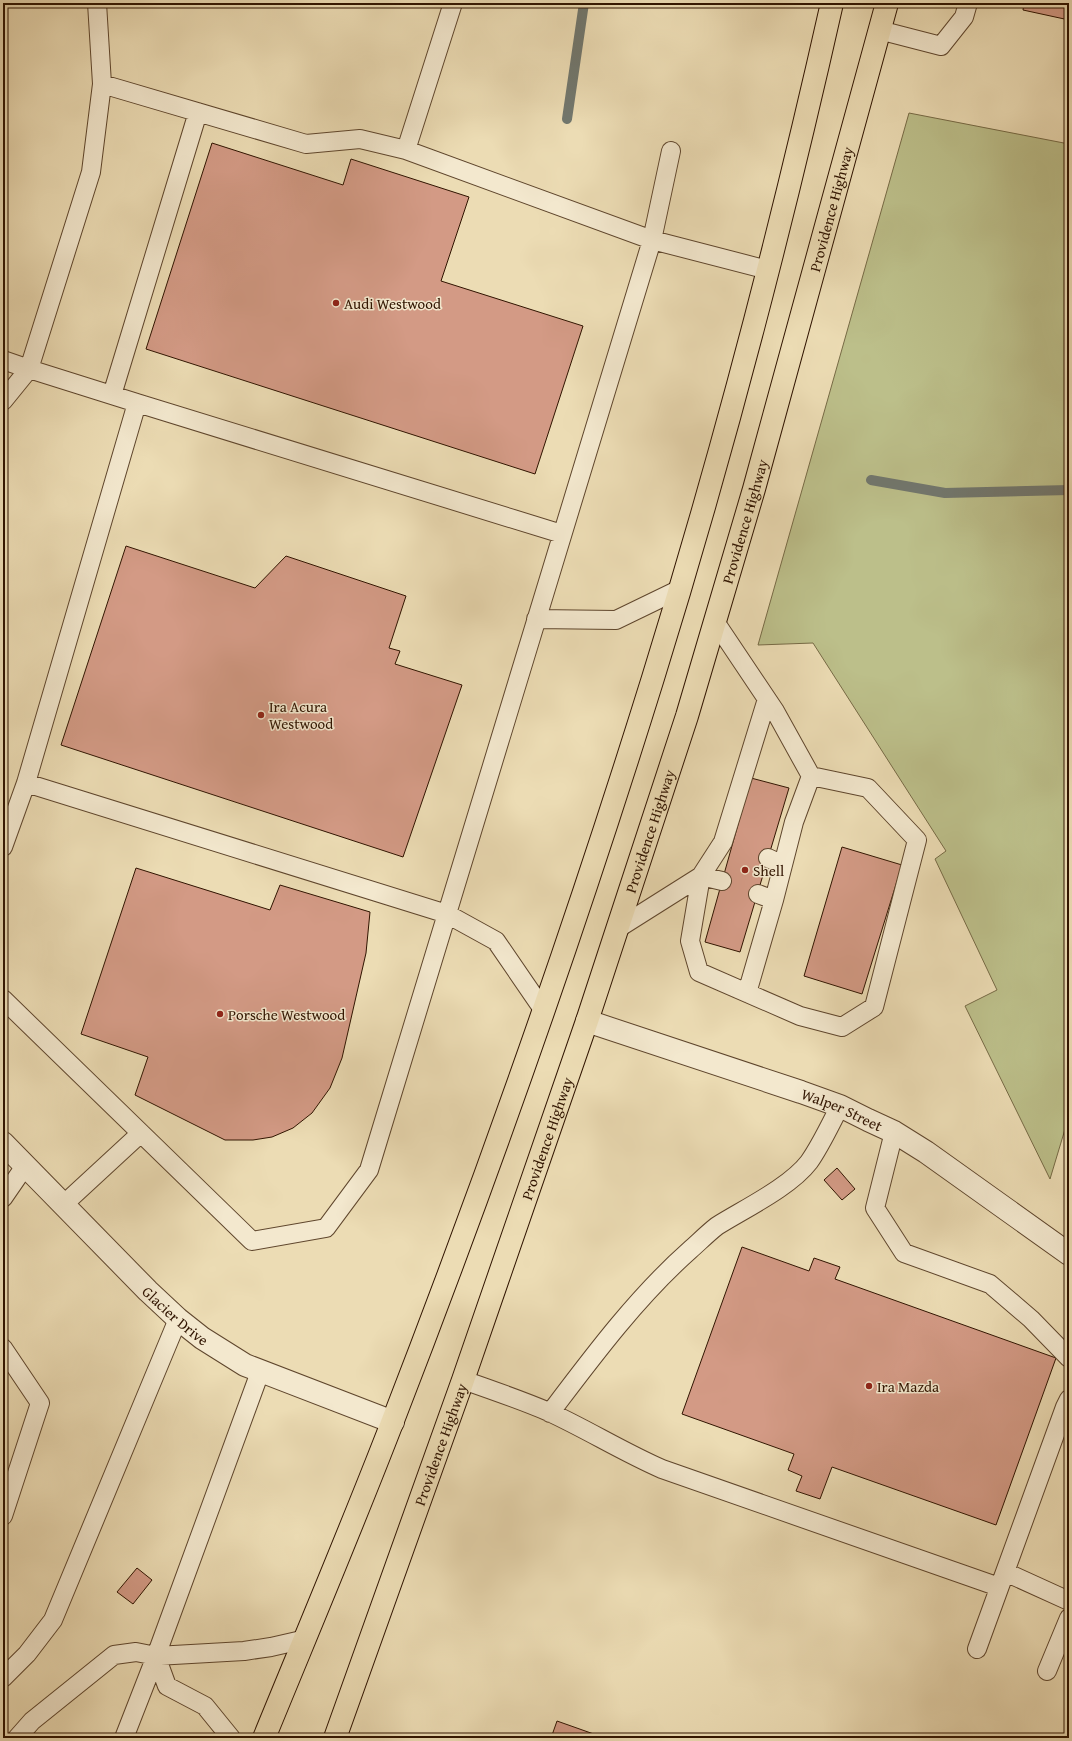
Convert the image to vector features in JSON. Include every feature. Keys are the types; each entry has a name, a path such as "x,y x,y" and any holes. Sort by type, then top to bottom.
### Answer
{"main road":[{"path":"264,1738 306,1639 393,1422 544,1011 618,787 680,589 735,395 768,270 832,3"},
{"name":"Providence Highway","path":"335,1738 463,1380 587,1021 687,716 716,622 754,489 887,3"}],"street":[{"name":"Walper Street","path":"587,1021 840,1106 894,1132 926,1152 1069,1254"},
{"name":"Glacier Drive","path":"3,1144 178,1319 222,1352 260,1372 393,1422"}],"lane":[{"path":"3,400 29,370 91,172 102,84 97,3"},
{"path":"406,150 453,3"},
{"path":"879,30 941,46 964,16 968,3"},
{"path":"102,84 306,144 360,139 406,150 652,240 768,270"},
{"path":"112,395 198,112"},
{"path":"3,999 252,1241 326,1228 369,1170 652,240 671,151"},
{"path":"3,360 29,370 562,534"},
{"path":"3,847 26,783 137,403"},
{"path":"536,619 616,620 680,589"},
{"path":"701,876 690,940 699,972 800,1016 842,1027 874,1007 917,840 868,788 811,776 767,699 716,622"},
{"path":"617,929 701,876 727,844 767,699"},
{"path":"747,993 766,897 787,820 811,776"},
{"path":"26,783 446,914 496,940 544,1011"},
{"path":"701,876 722,881"},
{"path":"550,1413 614,1332 652,1288 688,1251 716,1227 787,1182 808,1163 824,1138 840,1106"},
{"path":"894,1132 875,1208 904,1253 990,1284 1031,1319 1069,1358"},
{"path":"63,1205 141,1133"},
{"path":"3,1198 25,1166"},
{"path":"3,1678 28,1654 53,1620 178,1319"},
{"path":"3,1348 40,1403 3,1516"},
{"path":"124,1738 156,1656 260,1372"},
{"path":"463,1380 509,1395 550,1413 634,1457 662,1469 1069,1601"},
{"path":"977,1649 1069,1399"},
{"path":"1047,1671 1069,1618"},
{"path":"17,1738 32,1721 114,1655 136,1652 156,1656 244,1651 271,1647 306,1639"},
{"path":"156,1656 166,1686 205,1706 231,1738"}],"green space":[{"path":"909,113 1069,144 1069,1116 1050,1179 965,1006 997,990 935,859 946,851 813,643 758,645"}],"building":[{"path":"1024,3 1069,3 1069,20 1023,10"},
{"name":"Audi Westwood","path":"212,143 343,185 351,159 469,197 441,281 583,326 535,474 146,349"},
{"name":"Ira Acura Westwood","path":"126,546 255,588 286,556 406,596 389,648 400,651 395,664 462,685 403,857 61,745"},
{"name":"Shell","path":"751,778 789,788 740,952 705,942"},
{"path":"842,847 902,865 862,994 804,976"},
{"name":"Porsche Westwood","path":"136,868 270,910 280,885 370,912 366,953 342,1058 330,1088 312,1113 293,1128 272,1137 253,1140 225,1140 135,1095 148,1057 81,1034"},
{"path":"837,1168 855,1189 842,1200 824,1180"},
{"name":"Ira Mazda","path":"742,1247 809,1271 814,1258 840,1267 835,1279 1056,1358 996,1525 832,1467 820,1499 796,1491 802,1476 788,1470 794,1454 682,1414"},
{"path":"137,1568 152,1580 133,1604 117,1592"},
{"path":"557,1721 605,1738 551,1738"}],"waterway":[{"path":"567,119 584,3"},
{"path":"871,480 945,493 1069,490"}],"place":[{"name":"Audi Westwood","path":"336,303"},
{"name":"Ira Acura Westwood","path":"261,715"},
{"name":"Shell","path":"745,870"},
{"name":"Porsche Westwood","path":"220,1014"},
{"name":"Ira Mazda","path":"869,1386"}]}
